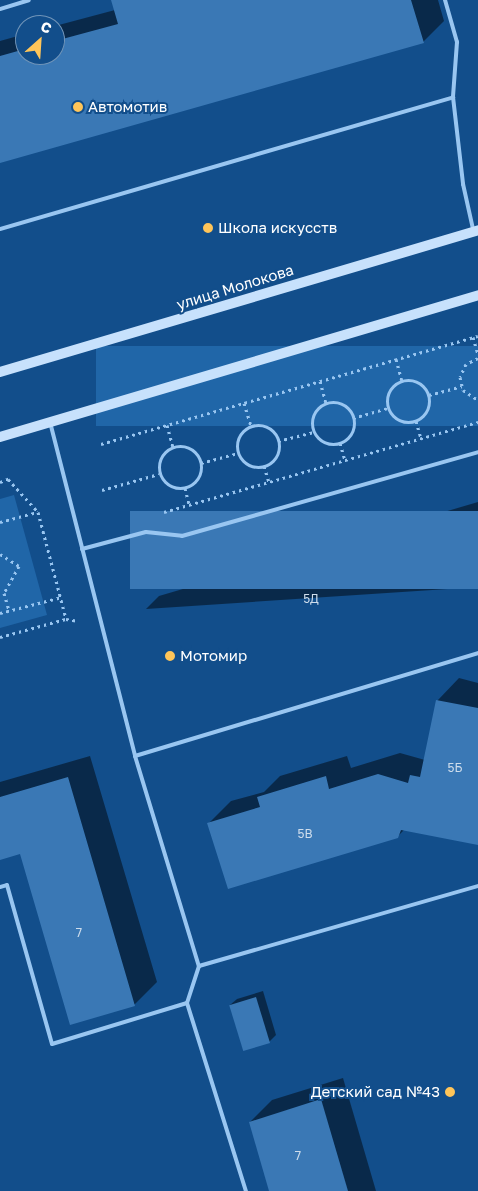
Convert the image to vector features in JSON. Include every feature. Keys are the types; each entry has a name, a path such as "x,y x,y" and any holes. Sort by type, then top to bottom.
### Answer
{"main road":[{"name":"улица Молокова","path":"0,372 476,231"},
{"path":"0,437 478,295"}],"lane":[{"path":"0,9 29,0"},
{"path":"445,0 457,42 453,97 463,184 476,231"},
{"path":"0,229 453,97"},
{"path":"50,422 136,756 199,966 187,1003 246,1191"},
{"path":"82,549 146,532 182,536 478,452"},
{"path":"136,756 478,653"},
{"path":"0,888 7,885 52,1044 187,1003"},
{"path":"199,966 478,886"}],"path":[{"path":"101,444 478,336"},
{"path":"473,337 478,354"},
{"path":"478,358 462,370 462,386 468,395 478,400"},
{"path":"396,359 402,381"},
{"path":"320,380 326,403"},
{"path":"402,381 420,383 429,395 428,410 416,421 400,421 388,408 389,393 402,381"},
{"path":"429,395 462,386"},
{"path":"338,402 344,405 354,418 352,431 340,443 324,443 313,432 313,415 326,403 338,402"},
{"path":"244,403 252,426"},
{"path":"354,418 388,408"},
{"path":"416,421 421,438"},
{"path":"162,512 478,422"},
{"path":"167,425 173,447"},
{"path":"252,426 269,428 278,441 277,454 264,466 249,465 238,453 238,438 252,426"},
{"path":"278,441 313,432"},
{"path":"340,443 345,460"},
{"path":"173,447 192,449 200,463 196,481 185,488 171,487 160,474 160,459 173,447"},
{"path":"200,463 238,453"},
{"path":"264,466 269,482"},
{"path":"102,490 160,474"},
{"path":"0,482 8,479 38,512 62,597 66,619"},
{"path":"185,488 190,504"},
{"path":"0,522 38,512"},
{"path":"0,554 19,566 4,593 9,611"},
{"path":"0,613 62,597"},
{"path":"0,637 66,619 102,625"}],"shaded area":[{"path":"96,346 478,346 478,426 96,426"},
{"path":"14,495 47,615 0,628 0,499"}],"building":[{"path":"111,0 411,0 424,43 0,163 0,56 15,52 15,65 65,65 65,38 118,24"},
{"path":"130,511 478,511 478,589 130,589"},
{"path":"436,700 478,708 478,845 401,830 398,838 228,889 207,823 260,807 257,797 326,776 329,789 378,774 408,783 410,775 420,777"},
{"path":"68,777 135,1006 70,1025 20,854 0,860 0,797"},
{"path":"256,997 270,1043 243,1051 229,1005"},
{"path":"321,1099 348,1191 269,1191 249,1122"}],"place":[{"name":"Автомотив","path":"78,107"},
{"name":"Школа искусств","path":"208,228"},
{"name":"Мотомир","path":"170,656"},
{"name":"Детский сад №43","path":"450,1092"}]}
